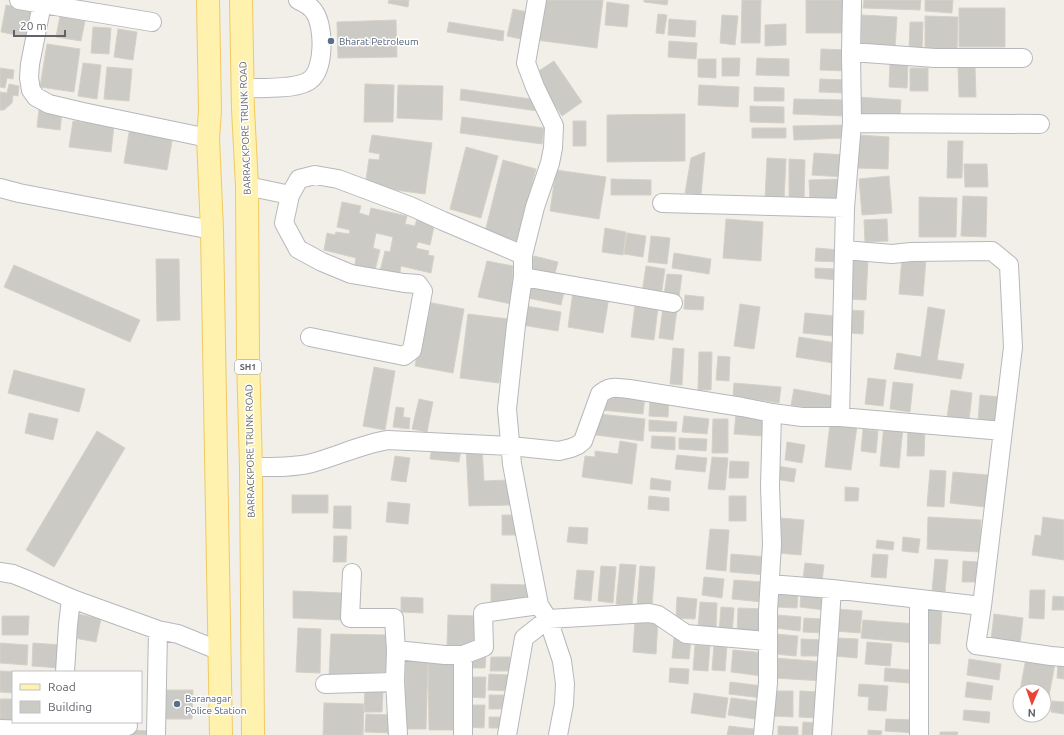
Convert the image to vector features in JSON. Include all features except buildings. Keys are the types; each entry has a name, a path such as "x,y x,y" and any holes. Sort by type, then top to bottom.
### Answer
{"main road":[{"path":"208,0 210,110 208,138 212,230 221,735"},
{"name":"BARRACKPORE TRUNK ROAD","path":"241,0 242,88 248,186 248,358 251,467 253,735"}],"street":[{"path":"18,0 152,22"},
{"path":"242,88 293,86 310,80 315,74 319,66 322,53 319,25 316,14 309,5 298,0"},
{"path":"537,0 526,63 554,126 553,148 550,164 535,207 523,255 523,277 507,409 512,464 524,528 544,612 562,660 565,684 564,704 558,735"},
{"path":"840,417 845,208 852,123 852,0"},
{"path":"42,4 30,64 29,78 31,90 36,96 49,104 208,138"},
{"path":"851,52 934,58 1023,58"},
{"path":"852,123 1040,124"},
{"path":"310,338 404,356 412,350 423,291 418,284 351,274 322,262 298,249 284,223 290,195 299,179 315,175 338,179 410,206 523,255"},
{"path":"248,186 290,195"},
{"path":"0,188 19,193 212,230"},
{"path":"662,203 845,208"},
{"path":"844,250 892,254 911,252 992,251 1009,265 1013,347 976,645 1064,657"},
{"path":"523,277 673,303"},
{"path":"251,467 291,467 312,463 374,442 388,440 511,446 559,451 571,448 583,441 600,394 610,388 664,394 802,417 840,417 1003,431"},
{"path":"762,735 768,683 768,641 772,544 770,486 772,413"},
{"path":"352,573 350,618 394,618 398,735"},
{"path":"0,574 13,574 71,599 158,630 178,634 220,651"},
{"path":"770,584 832,589 982,606"},
{"path":"822,735 832,589"},
{"path":"65,671 71,599"},
{"path":"919,599 919,735"},
{"path":"507,735 524,638 544,612"},
{"path":"396,650 445,655 463,655 484,647 483,613 649,613 658,616 686,634 768,641"},
{"path":"156,735 158,630"},
{"path":"463,655 463,735"},
{"path":"325,684 395,682"},
{"path":"0,729 61,729 128,726"}],"place":[{"name":"Bharat Petroleum","path":"331,41"},
{"name":"Baranagar Police Station","path":"177,704"}]}
